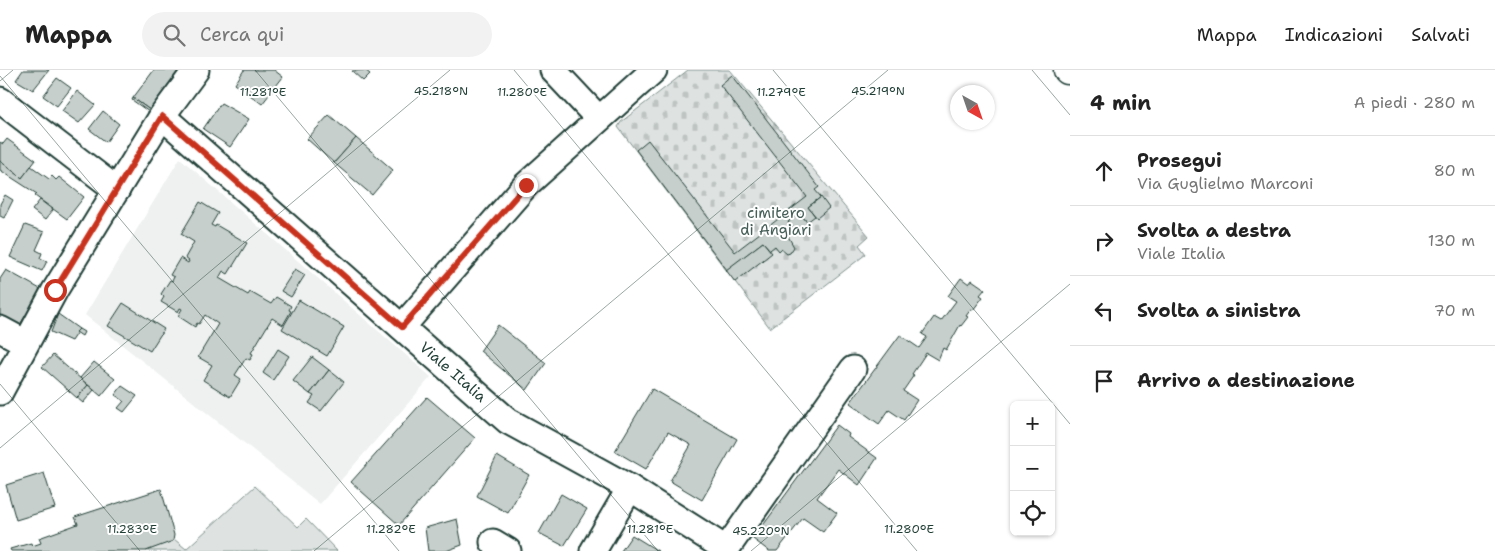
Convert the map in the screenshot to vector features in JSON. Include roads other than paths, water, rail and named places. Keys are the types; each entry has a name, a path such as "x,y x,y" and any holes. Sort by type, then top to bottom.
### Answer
{"street":[{"path":"1,392 26,344 117,190 162,116 196,70"},
{"path":"553,70 599,119"},
{"path":"402,327 526,185 654,70"},
{"path":"0,100 117,190"},
{"name":"Viale Italia","path":"162,116 508,421 630,488 725,550"},
{"path":"0,328 26,344"},
{"path":"725,550 853,370"},
{"path":"593,551 630,488"}],"park label":[{"name":"cimitero di Angiari","path":"776,222"}]}
